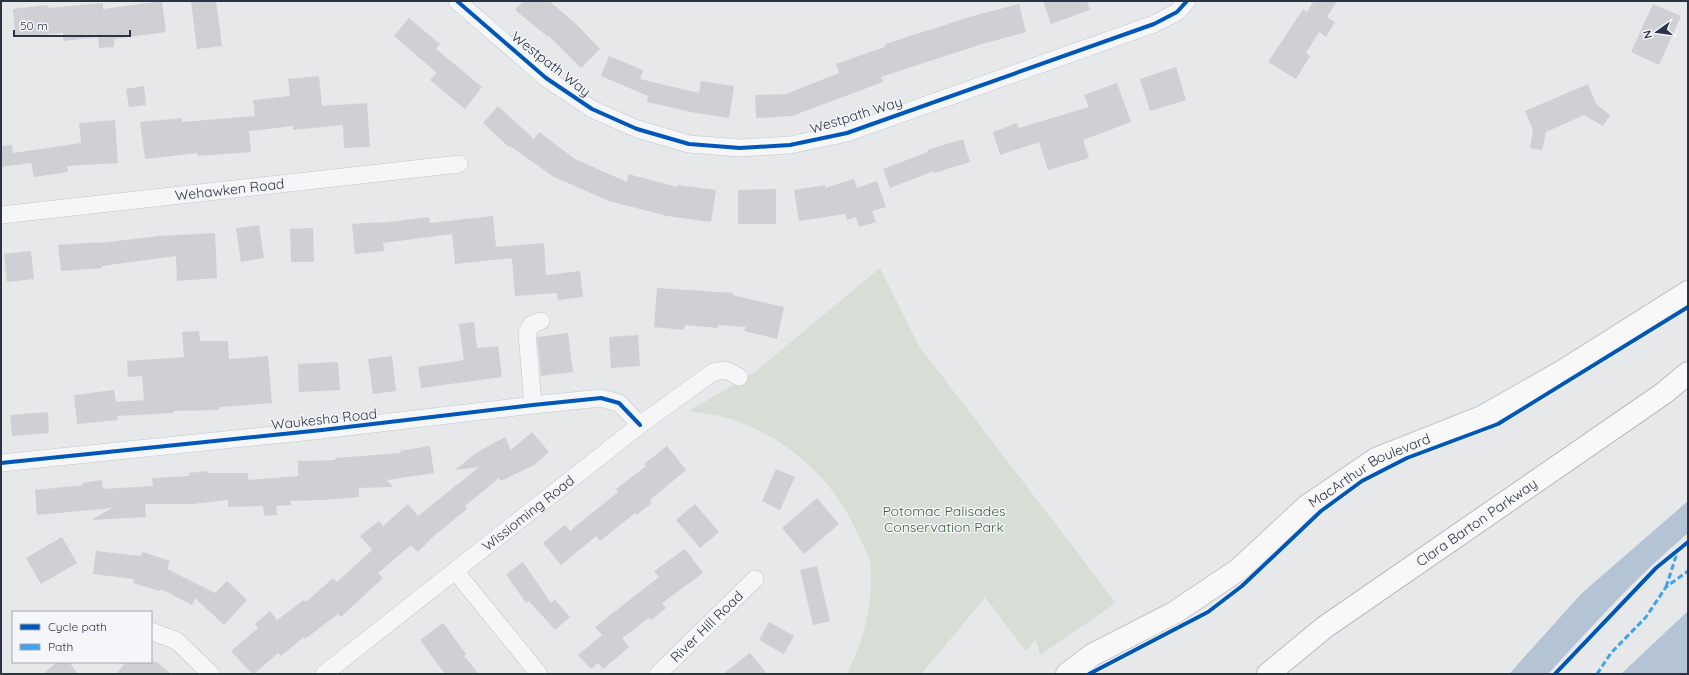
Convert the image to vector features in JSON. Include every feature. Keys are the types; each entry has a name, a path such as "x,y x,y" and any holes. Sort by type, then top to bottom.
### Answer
{"main road":[{"name":"MacArthur Boulevard","path":"1067,674 1092,655 1174,613 1238,570 1307,506 1376,459 1482,417 1563,371 1688,292"},
{"name":"Clara Barton Parkway","path":"1268,674 1325,627 1664,393 1688,373"}],"street":[{"name":"Westpath Way","path":"457,1 546,78 592,109 637,129 688,144 740,148 790,145 847,133 1154,24 1177,12 1187,1"},
{"name":"Wehawken Road","path":"1,215 459,164"},
{"path":"533,405 527,334 532,324 541,321"},
{"name":"Wissioming Road","path":"324,674 456,572 640,425 713,372 726,370 739,377"},
{"name":"Waukesha Road","path":"1,463 322,430 533,405 606,398 619,403 640,425"},
{"path":"456,572 539,674"},
{"name":"River Hill Road","path":"658,674 756,579"},
{"path":"152,631 177,641 211,674"}],"green space":[{"name":"Potomac Palisades Conservation Park","path":"880,268 919,346 1116,603 1040,655 1036,639 1026,651 984,596 984,599 921,674 847,674 857,652 865,628 869,606 871,573 869,558 847,513 835,495 806,462 771,437 731,419 689,411 755,372"}],"water":[{"path":"1688,501 1688,533 1633,584 1548,674 1509,674 1582,593"},
{"path":"1688,611 1688,674 1621,674"}],"building":[{"path":"162,1 166,32 114,39 114,47 99,48 98,37 63,41 63,33 15,37 13,9 47,5 48,8 103,3 103,9"},
{"path":"191,1 216,1 222,46 197,49"},
{"path":"523,1 549,1 576,24 600,49 581,68 549,36 548,37 515,10"},
{"path":"1043,1 1087,1 1090,10 1051,24"},
{"path":"1314,1 1337,1 1327,17 1335,22 1326,37 1319,32 1306,53 1310,56 1296,79 1268,62 1303,9 1307,12"},
{"path":"1019,4 1026,32 982,44 881,77 883,82 792,116 756,118 755,95 786,94 839,73 836,64 885,47 885,44 973,16"},
{"path":"1653,4 1681,16 1659,65 1631,52"},
{"path":"409,18 440,44 436,49 482,87 465,109 430,80 437,73 394,36"},
{"path":"609,56 643,70 640,79 699,93 701,81 734,86 729,118 696,113 647,102 648,96 601,76"},
{"path":"1176,67 1186,100 1150,111 1140,79"},
{"path":"319,76 322,106 367,103 370,147 344,148 343,125 293,130 293,126 249,131 251,152 198,156 197,153 145,159 140,122 182,118 182,122 255,116 253,100 290,96 288,79"},
{"path":"1117,83 1131,122 1083,140 1089,158 1048,170 1039,142 1000,155 993,132 1017,123 1019,128 1089,107 1084,95"},
{"path":"1588,84 1596,104 1610,115 1603,126 1584,115 1546,132 1542,150 1530,148 1533,130 1525,111"},
{"path":"144,86 146,105 129,107 126,89"},
{"path":"498,106 534,139 539,132 575,159 627,182 628,174 677,187 678,185 716,190 711,222 667,216 609,201 554,177 510,146 509,147 483,123"},
{"path":"115,120 118,163 67,166 68,172 34,177 31,163 1,167 1,146 12,145 13,153 81,143 79,123"},
{"path":"963,139 970,162 934,173 934,171 890,188 883,169 928,152 927,150"},
{"path":"854,179 857,188 877,181 886,207 872,211 876,222 859,227 856,217 847,220 845,214 799,221 794,190 825,185 825,188"},
{"path":"776,189 776,224 738,224 738,190"},
{"path":"493,216 496,247 544,243 546,275 580,271 583,297 558,300 557,293 515,296 512,258 455,264 452,234 383,243 384,251 355,254 352,224 381,223 429,217 430,223"},
{"path":"259,225 264,258 241,262 236,228"},
{"path":"313,228 314,262 291,262 290,229"},
{"path":"215,233 217,278 177,281 176,256 102,266 102,268 61,271 58,245 100,243 159,236"},
{"path":"31,251 34,279 7,282 4,254"},
{"path":"657,288 733,293 732,295 784,307 777,339 744,331 746,327 718,325 718,328 685,325 684,330 654,327"},
{"path":"474,322 477,348 498,346 502,377 421,388 418,367 464,360 459,324"},
{"path":"199,331 200,341 228,341 229,359 268,356 272,403 219,407 219,410 173,411 173,413 117,416 118,420 77,424 74,395 114,390 116,402 144,400 142,376 128,377 127,361 184,357 182,332"},
{"path":"568,333 573,372 541,376 537,337"},
{"path":"638,335 640,366 611,368 609,337"},
{"path":"392,356 396,391 373,394 368,359"},
{"path":"338,362 340,390 299,392 298,364"},
{"path":"48,412 49,433 12,436 10,415"},
{"path":"532,432 549,452 534,465 501,481 499,478 465,506 467,509 435,535 418,552 411,545 378,573 383,578 341,617 338,614 305,639 304,637 281,656 278,653 254,674 252,674 231,651 258,628 255,624 270,611 277,620 304,600 306,602 333,578 337,582 372,550 360,536 379,521 383,526 408,504 418,516 479,467 455,470 476,453 505,437 511,450"},
{"path":"430,446 434,473 387,480 393,487 359,488 359,497 290,501 291,505 276,506 277,515 264,516 263,506 228,507 228,500 192,504 145,504 146,517 91,520 112,508 37,515 35,490 83,485 82,483 102,480 103,489 153,486 152,478 189,476 189,473 207,471 208,473 248,473 248,480 298,476 298,461 335,460 335,458 401,453 400,451"},
{"path":"667,446 686,470 650,500 652,503 636,515 635,513 600,541 596,536 561,565 543,543 565,525 570,531 618,492 616,489 646,466 644,464"},
{"path":"776,469 795,477 780,510 762,501"},
{"path":"817,498 839,524 804,554 782,528"},
{"path":"695,504 719,532 700,548 676,520"},
{"path":"62,537 77,563 41,584 26,558"},
{"path":"685,549 703,573 662,603 666,608 651,620 649,618 622,638 629,647 603,669 598,663 591,669 578,655 602,635 595,627 659,577 654,571"},
{"path":"96,551 141,556 143,552 170,561 167,569 215,593 227,581 247,600 224,625 195,598 192,605 161,589 160,591 133,583 134,579 93,574"},
{"path":"523,562 551,603 555,600 570,617 555,630 529,601 526,603 506,574"},
{"path":"817,566 830,621 813,625 800,570"},
{"path":"769,622 794,636 784,654 759,640"},
{"path":"443,623 466,654 464,656 479,674 445,674 420,640"},
{"path":"750,653 767,674 723,674"},
{"path":"157,662 171,674 116,674 125,663"},
{"path":"56,663 70,663 78,674 43,674"}],"marked path":[{"path":"1666,587 1677,553"},
{"path":"1597,674 1611,653 1646,617 1666,587 1688,571"}],"cycle path":[{"path":"457,1 546,78 592,109 637,129 689,144 740,148 790,145 847,133 1154,24 1177,12 1187,1"},
{"path":"1089,674 1208,612 1242,586 1321,511 1362,481 1407,458 1498,424 1688,307"},
{"path":"1,463 322,430 601,398 619,403 640,425"},
{"path":"1555,674 1656,568 1688,542"}]}
